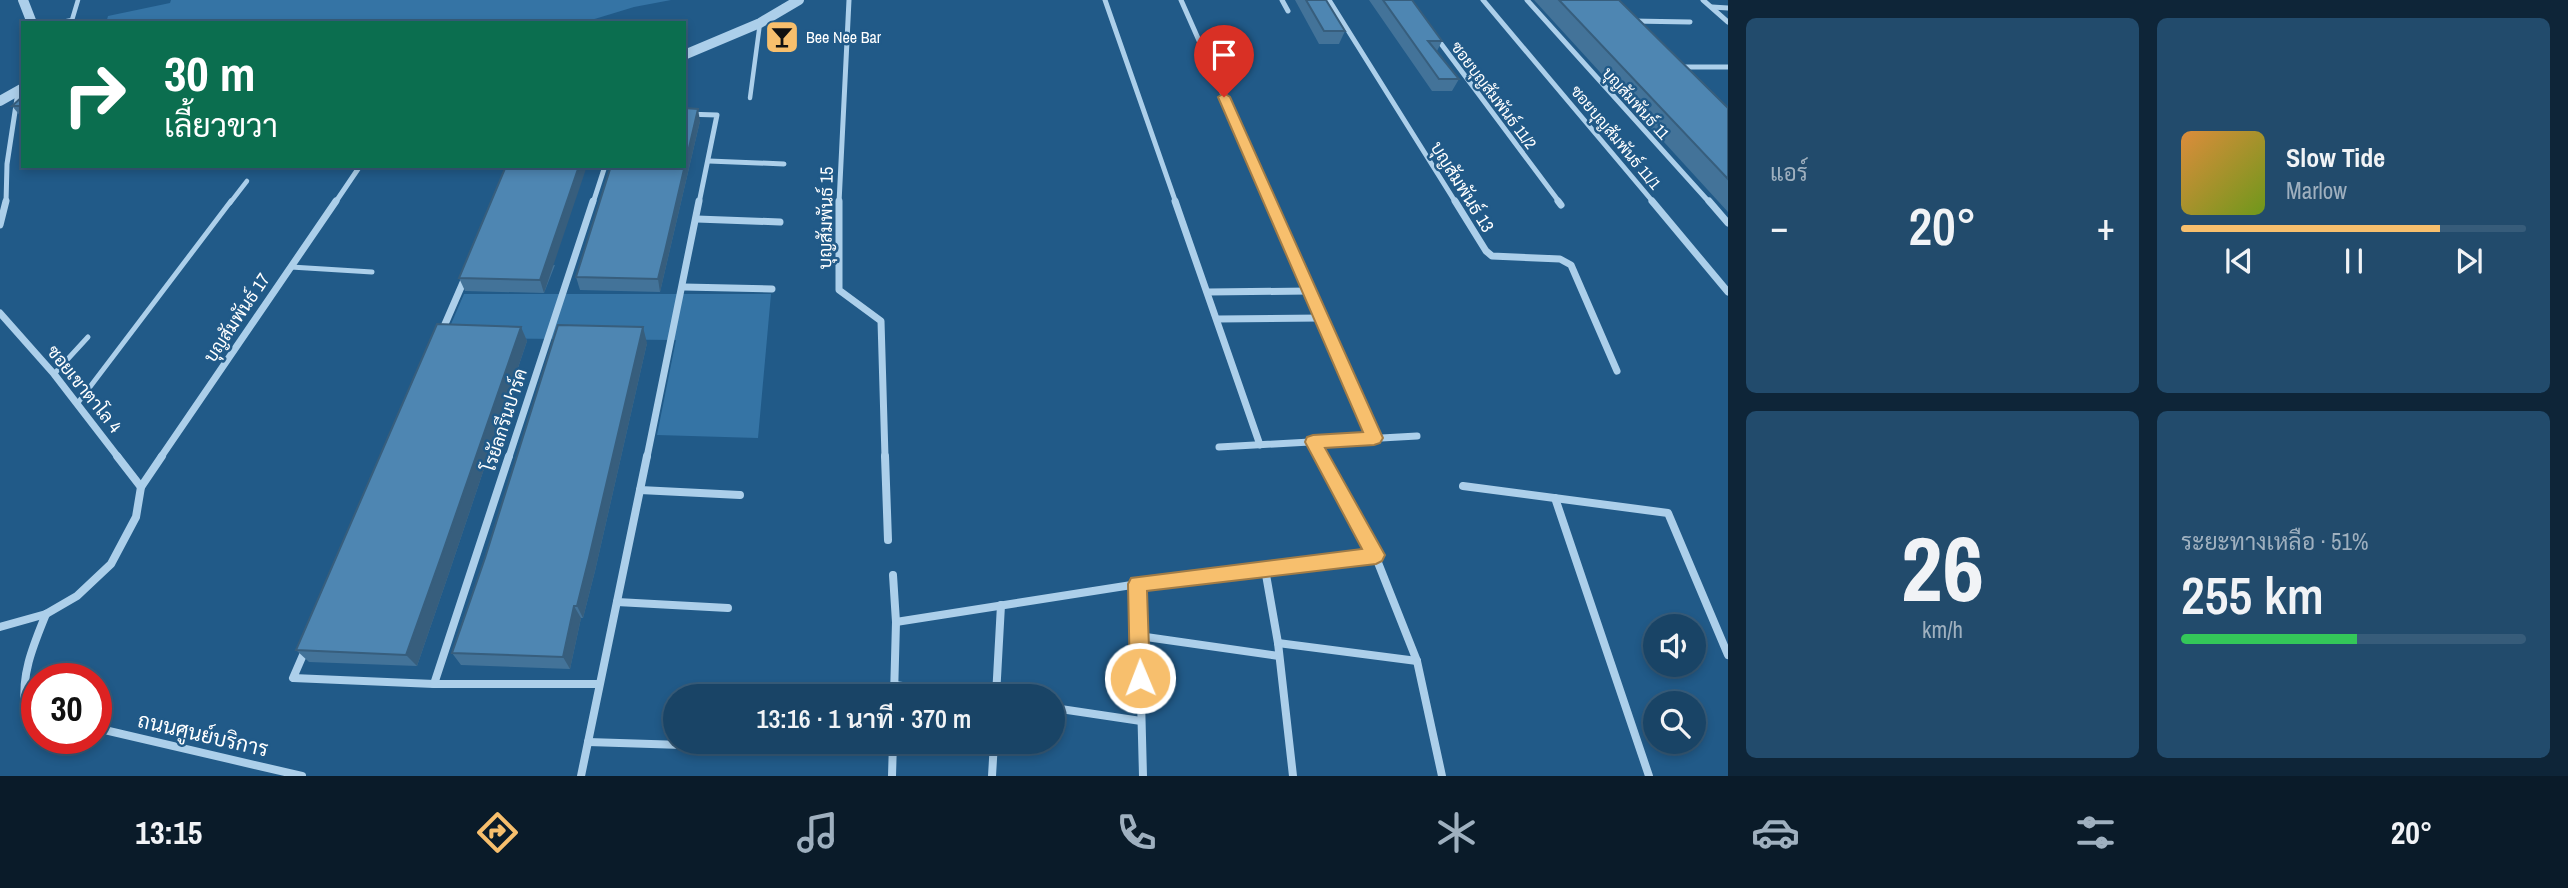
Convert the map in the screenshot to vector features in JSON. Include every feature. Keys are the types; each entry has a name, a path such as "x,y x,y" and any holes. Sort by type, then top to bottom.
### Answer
{"street":[{"path":"23,0 31,21"},
{"path":"686,54 760,23 799,0"},
{"name":"บุญสัมพันธ์ 15","path":"849,0 839,178 839,290 881,321 888,540"},
{"path":"1105,0 1209,292 1260,445"},
{"path":"1181,0 1374,438"},
{"path":"1282,0 1288,11"},
{"name":"บุญสัมพันธ์ 13","path":"1329,0 1486,251 1492,256 1560,259 1571,265 1616,371"},
{"name":"ซอยบุญสัมพันธ์ 11/1","path":"1483,0 1728,292"},
{"name":"บุญสัมพันธ์ 11","path":"1527,0 1728,223"},
{"path":"1703,0 1728,22"},
{"path":"1712,7 1728,8"},
{"path":"1625,15 1640,31"},
{"path":"1630,21 1690,22"},
{"name":"ซอยบุญสัมพันธ์ 11/2","path":"1432,32 1561,205"},
{"path":"1684,76 1675,67 1728,67"},
{"path":"0,100 20,90"},
{"path":"0,225 6,206 8,164 20,90"},
{"path":"581,776 598,684 684,287 717,115 686,114"},
{"path":"14,129 21,129"},
{"path":"709,161 784,164"},
{"name":"บุญสัมพันธ์ 17","path":"141,487 359,168"},
{"name":"โรยัลกรีนปาร์ค","path":"434,684 604,168"},
{"path":"697,219 780,222"},
{"path":"435,345 468,269"},
{"path":"684,287 772,289"},
{"path":"1209,292 1309,291"},
{"name":"ซอยเขาตาโล 4","path":"0,313 54,374 141,487"},
{"path":"1218,319 1321,318"},
{"path":"1219,447 1418,436"},
{"path":"1313,442 1376,555 1417,661 1443,776"},
{"path":"1463,486 1668,513 1728,654"},
{"path":"0,627 46,614 76,596 111,564 136,517 141,487"},
{"path":"640,490 740,495"},
{"path":"1555,498 1649,776"},
{"path":"896,622 1138,584 1376,555"},
{"path":"1265,569 1278,643 1293,776"},
{"path":"893,575 896,622 895,684"},
{"path":"1138,584 1143,776"},
{"path":"617,601 728,608"},
{"path":"997,684 1001,605"},
{"path":"28,663 46,614"},
{"path":"1139,636 1279,656"},
{"path":"309,640 293,678 434,684 598,684"},
{"path":"1278,643 1417,661"},
{"path":"1065,710 1141,721"},
{"name":"ถนนศูนย์บริการ","path":"112,732 302,776"},
{"path":"588,742 663,744"},
{"path":"892,776 893,754"},
{"path":"992,776 993,754"}],"lane":[{"path":"67,21 72,20 78,0"},
{"path":"750,98 760,23"},
{"path":"77,404 247,181"},
{"path":"291,267 372,272"},
{"path":"54,374 88,337"}],"shaded area":[{"path":"171,0 671,0 634,7 588,21 107,21 108,16 170,3"},
{"path":"464,294 771,294 758,438 657,435 676,340 445,338"}],"building":[{"path":"1306,0 1326,0 1345,31 1324,31"},
{"path":"1383,0 1412,0 1442,41 1428,41 1459,79 1439,79"},
{"path":"1559,0 1619,0 1728,108 1728,179"},
{"path":"21,98 21,106 12,106"},
{"path":"686,108 698,109 686,160"},
{"path":"505,168 578,168 540,280 459,278"},
{"path":"610,168 684,168 658,279 576,277"},
{"path":"437,324 521,327 406,655 296,650"},
{"path":"558,325 643,327 563,657 452,653 485,558"}],"place":[{"name":"Bee Nee Bar","path":"782,37"}],"route":[{"path":"1140,678 1138,584 1376,555 1313,442 1374,438 1224,97"}]}
